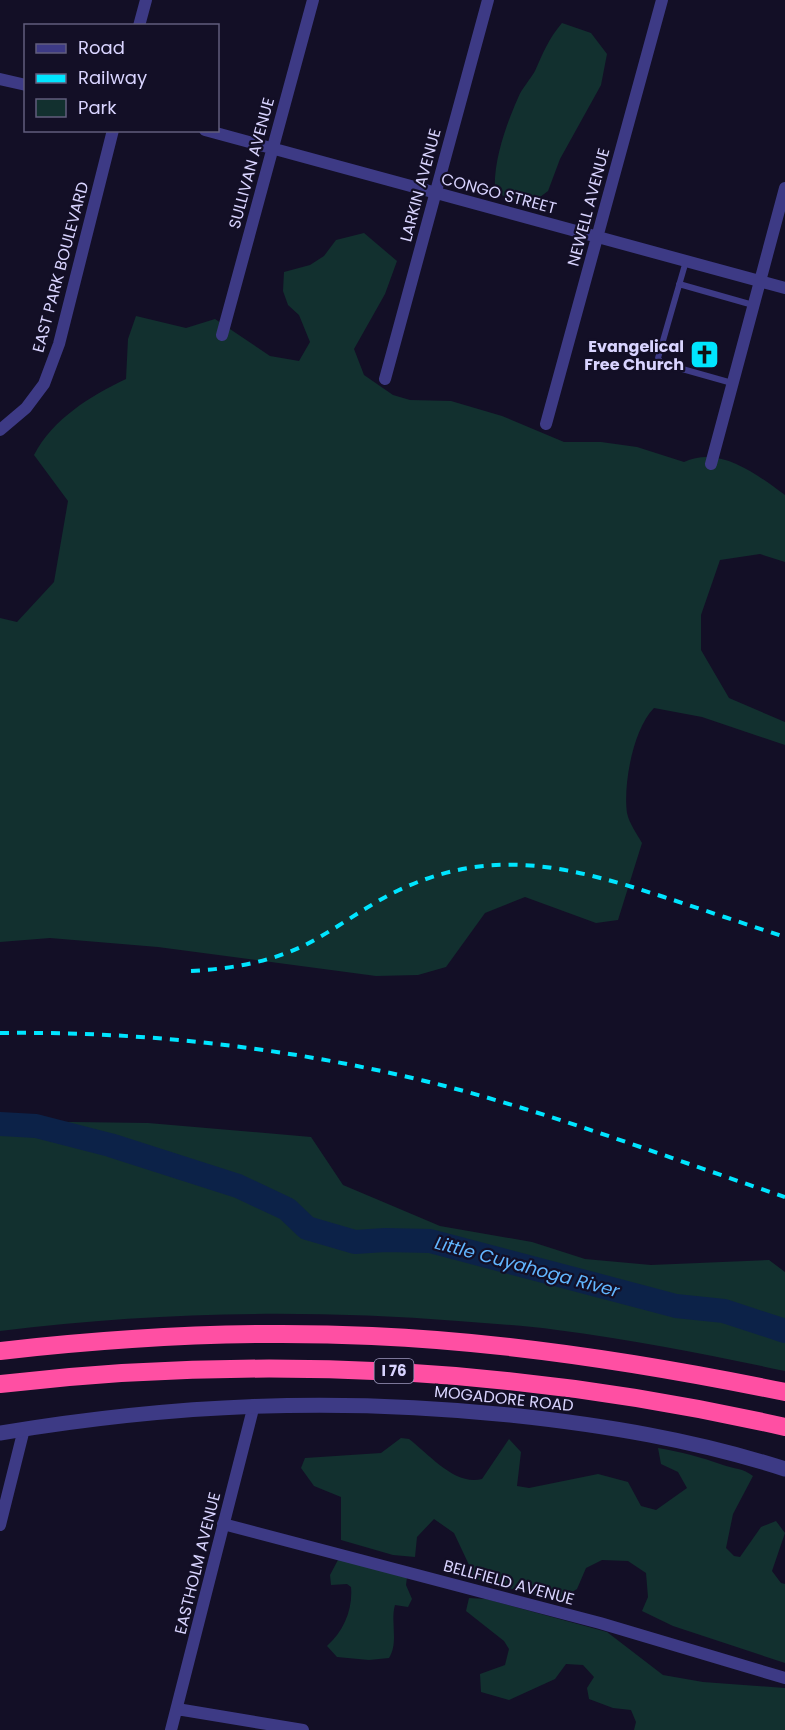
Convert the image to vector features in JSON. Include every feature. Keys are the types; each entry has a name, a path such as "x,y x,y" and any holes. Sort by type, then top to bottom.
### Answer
{"highway":[{"name":"I 76","path":"0,1351 94,1341 218,1335 372,1336 556,1352 688,1372 785,1392"},
{"name":"I 76","path":"0,1384 185,1370 270,1368 406,1372 492,1379 609,1394 785,1427"}],"street":[{"path":"140,24 146,0"},
{"name":"SULLIVAN AVENUE","path":"222,335 313,0"},
{"name":"LARKIN AVENUE","path":"385,379 488,0"},
{"name":"NEWELL AVENUE","path":"546,424 662,0"},
{"path":"0,79 24,85"},
{"name":"EAST PARK BOULEVARD","path":"0,430 26,408 44,384 59,344 112,132"},
{"name":"CONGO STREET","path":"212,132 785,288"},
{"path":"711,465 785,188"},
{"name":"MOGADORE ROAD","path":"0,1433 153,1411 254,1405 388,1406 551,1419 674,1439 785,1469"},
{"name":"EASTHOLM AVENUE","path":"171,1730 254,1405"},
{"path":"0,1525 24,1429"},
{"name":"BELLFIELD AVENUE","path":"224,1524 600,1623 785,1678"},
{"path":"177,1709 303,1730"}],"lane":[{"path":"686,261 658,358 661,363 732,383"},
{"path":"679,284 753,305"}],"green space":[{"path":"562,23 591,33 607,54 601,85 560,159 548,191 532,203 512,201 495,191 496,168 501,144 520,94"},
{"path":"364,233 397,261 385,294 354,349 364,375 393,395 410,400 451,401 502,416 564,442 601,442 637,447 684,462 697,458 724,459 750,471 785,495 785,562 760,554 720,560 701,615 701,650 729,698 785,722 785,745 702,717 654,708 640,729 628,773 627,813 642,843 618,920 596,923 525,897 485,913 446,967 418,975 376,976 158,947 50,938 0,942 0,618 17,622 54,582 68,501 34,455 51,430 74,410 99,393 126,379 128,339 136,316 186,328 215,319 270,356 299,361 310,342 299,315 288,305 283,291 284,272 310,265 324,256 336,240"},
{"path":"0,1121 148,1123 311,1137 343,1185 440,1226 532,1242 585,1259 651,1265 769,1260 785,1272 785,1371 671,1348 545,1328 401,1317 286,1314 171,1316 0,1331"},
{"path":"401,1438 409,1439 453,1474 472,1480 482,1479 509,1439 521,1452 517,1486 529,1488 598,1474 628,1482 641,1506 656,1510 687,1488 678,1472 661,1464 658,1448 699,1457 749,1473 753,1476 733,1514 726,1548 734,1556 740,1557 761,1527 776,1521 785,1533 772,1571 781,1583 785,1584 785,1663 673,1626 642,1611 648,1597 646,1573 628,1561 602,1560 586,1568 577,1589 557,1601 469,1577 470,1567 454,1533 434,1519 417,1537 415,1557 393,1555 341,1540 341,1497 314,1486 301,1468 305,1458 381,1453"},
{"path":"339,1558 407,1577 406,1585 412,1599 408,1607 395,1605 394,1639 389,1658 369,1660 337,1657 327,1646 343,1627 349,1611 351,1587 347,1584 331,1585 330,1575"},
{"path":"469,1598 486,1599 607,1632 663,1675 703,1682 785,1688 785,1730 634,1730 636,1722 631,1710 613,1708 589,1699 587,1688 594,1677 583,1665 566,1664 555,1679 509,1700 481,1692 480,1674 505,1665 509,1649 504,1641 466,1611"}],"waterway":[{"name":"Little Cuyahoga River","path":"0,1124 36,1126 110,1145 238,1186 287,1209 307,1228 355,1242 430,1241 676,1306 724,1311 785,1331"}],"railway":[{"path":"191,971 233,967 274,957 315,940 380,900 408,886 441,874 474,867 505,865 567,870 599,878 785,937"},
{"path":"0,1033 56,1033 168,1039 280,1052 390,1073 531,1111 785,1197"}],"place":[{"name":"Evangelical Free Church","path":"705,355"}]}
